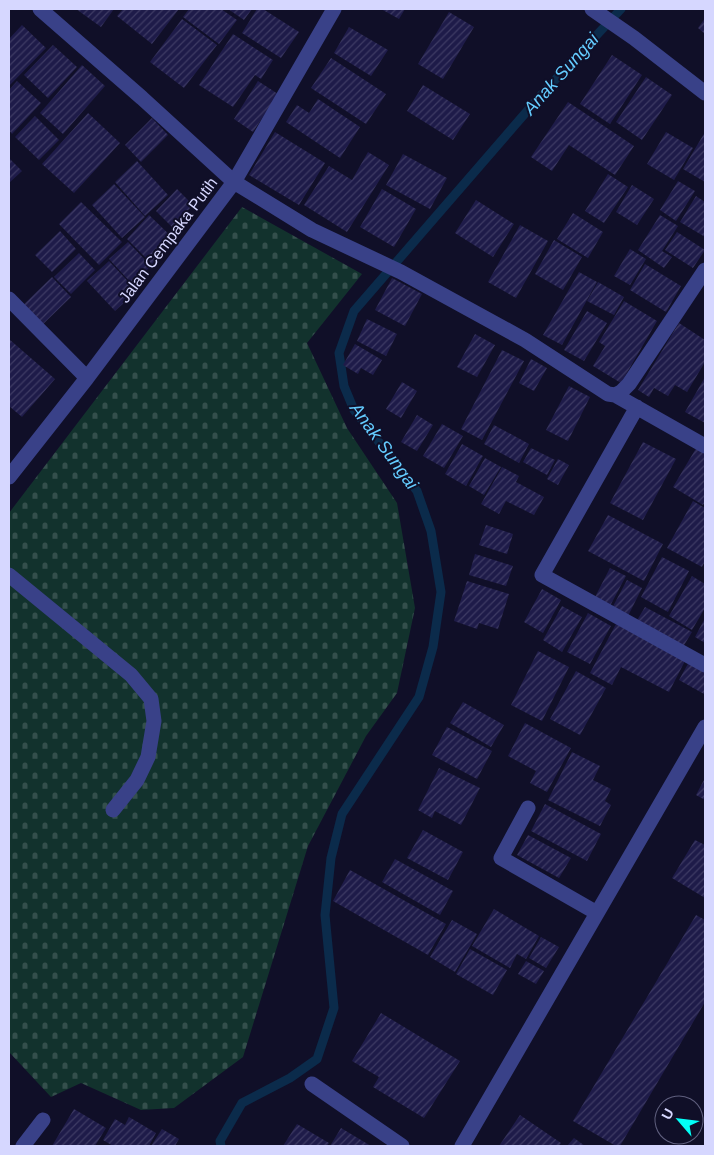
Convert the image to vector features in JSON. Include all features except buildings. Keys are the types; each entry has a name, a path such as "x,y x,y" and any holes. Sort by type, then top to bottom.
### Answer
{"street":[{"path":"40,9 234,182 312,230 378,260 525,340 608,394 615,395 705,446"},
{"name":"Jalan Cempaka Putih","path":"9,477 87,378 234,182 334,9"},
{"path":"592,9 634,38 705,93"},
{"path":"615,395 629,384 705,270"},
{"path":"9,299 87,378"},
{"path":"636,407 542,575 705,664"},
{"path":"9,575 131,675 151,699 154,721 148,757 137,780 113,810"},
{"path":"462,1146 705,726"},
{"path":"528,808 501,858 597,913"},
{"path":"312,1084 402,1146"},
{"path":"23,1146 43,1120"}],"green space":[{"path":"242,207 362,274 307,343 347,428 397,503 415,608 397,693 366,736 308,846 243,1057 174,1108 141,1110 81,1083 51,1097 9,1052 9,513"}],"waterway":[{"name":"Anak Sungai","path":"221,1146 220,1141 242,1103 290,1078 317,1059 334,1008 325,915 331,858 342,814 419,697 433,647 441,592 431,531 417,491 354,410 344,386 339,353 354,311 541,95 621,9"}]}
